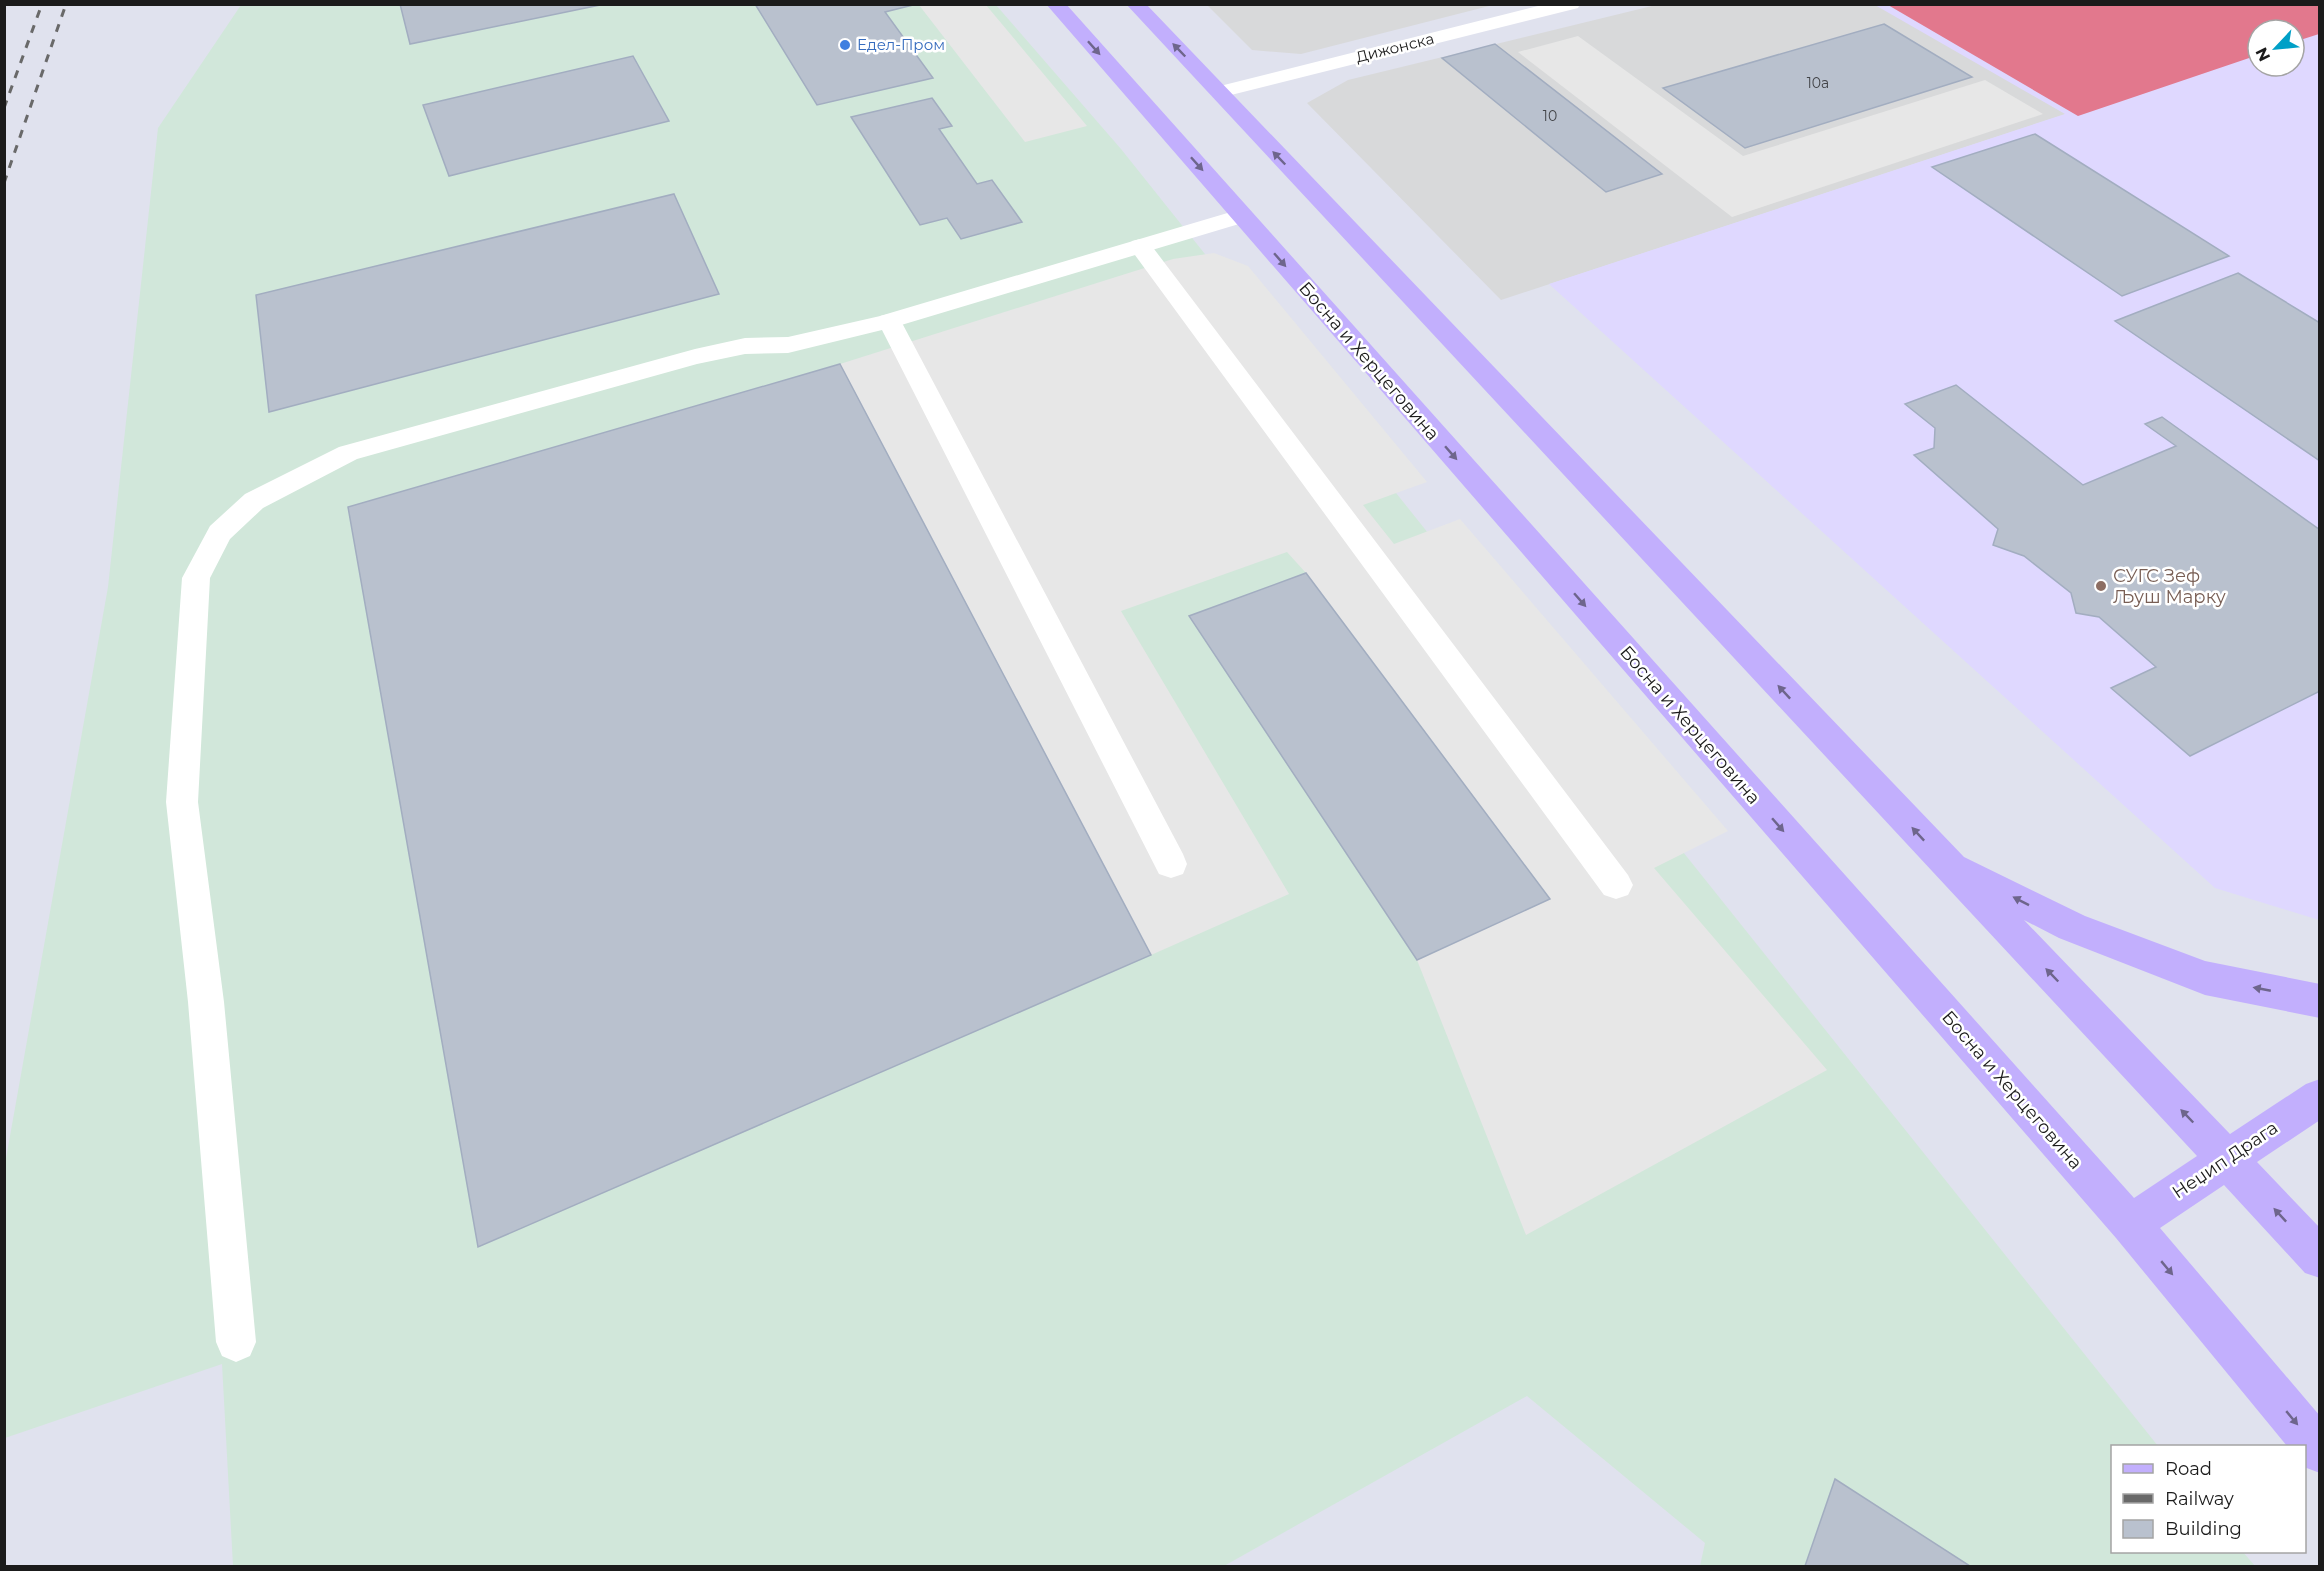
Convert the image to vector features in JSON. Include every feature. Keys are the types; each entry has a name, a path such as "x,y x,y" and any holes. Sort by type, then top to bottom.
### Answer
{"street":[{"name":"Босна и Херцеговина","path":"1055,4 2130,1224 2319,1451"},
{"path":"1136,4 1944,861 2228,1158 2319,1258"},
{"name":"Дижонска","path":"1219,92 1571,4"},
{"path":"889,321 1241,216"},
{"path":"1944,861 2073,927 2205,978 2319,1001"},
{"name":"Неџип Драга","path":"2130,1224 2319,1097"}],"lane":[{"path":"1140,246 1616,885"},
{"path":"236,1342 206,1002 182,802 196,578 220,533 254,501 348,453 695,357 745,346 788,345 889,321 1172,864"}],"shaded area":[{"path":"1875,4 2066,114 1501,300 1307,103 1348,80 1656,5"},
{"path":"241,5 996,5 1121,149 2157,1445 2111,1445 2111,1553 2244,1553 2255,1566 1700,1566 1705,1543 1527,1396 1224,1566 233,1566 222,1364 5,1438 5,1164 108,587 158,128"},
{"path":"919,5 986,5 1087,126 1025,142"},
{"path":"1207,5 1493,5 1301,54 1252,50"},
{"name":"СУГС Зеф Љуш Марку","path":"1875,5 2319,5 2319,920 2215,888 1549,284 2065,114"},
{"path":"1888,5 2319,5 2319,34 2306,38 2306,18 2246,18 2246,59 2078,116"},
{"path":"1578,36 1743,156 1985,80 2043,114 1732,217 1518,52"},
{"path":"1214,253 1248,266 1427,482 1363,505 1394,544 1460,519 1728,831 1654,868 1827,1070 1526,1235 1417,960 1549,898 1306,573 1287,552 1121,611 1289,894 1151,955 840,364 1173,259"}],"building":[{"path":"400,4 605,4 410,44"},
{"name":"Едел-Пром","path":"755,4 917,4 885,12 933,78 817,105"},
{"path":"1884,24 1972,77 1745,148 1663,88"},
{"path":"1495,44 1662,174 1606,192 1442,58"},
{"path":"633,56 669,121 449,176 423,105"},
{"path":"932,98 952,126 939,129 977,184 992,180 1022,222 961,239 947,218 920,225 851,117"},
{"path":"2035,134 2229,256 2122,296 1932,167"},
{"path":"674,194 719,294 269,412 256,295"},
{"path":"2238,273 2320,323 2320,461 2115,321"},
{"path":"840,364 1151,955 478,1247 348,507"},
{"path":"1956,385 2083,485 2176,446 2145,424 2162,417 2320,530 2320,691 2190,756 2111,688 2156,667 2099,617 2076,613 2071,593 2024,556 1993,545 1998,529 1914,455 1934,448 1935,428 1905,404"},
{"path":"1306,573 1550,899 1417,960 1189,616"},
{"path":"1835,1479 1970,1566 1805,1566"}],"railway":[{"path":"4,108 42,4"},
{"path":"4,183 66,4"}],"place":[{"name":"Едел-Пром","path":"845,45"},
{"name":"СУГС Зеф Љуш Марку","path":"2101,586"}]}
